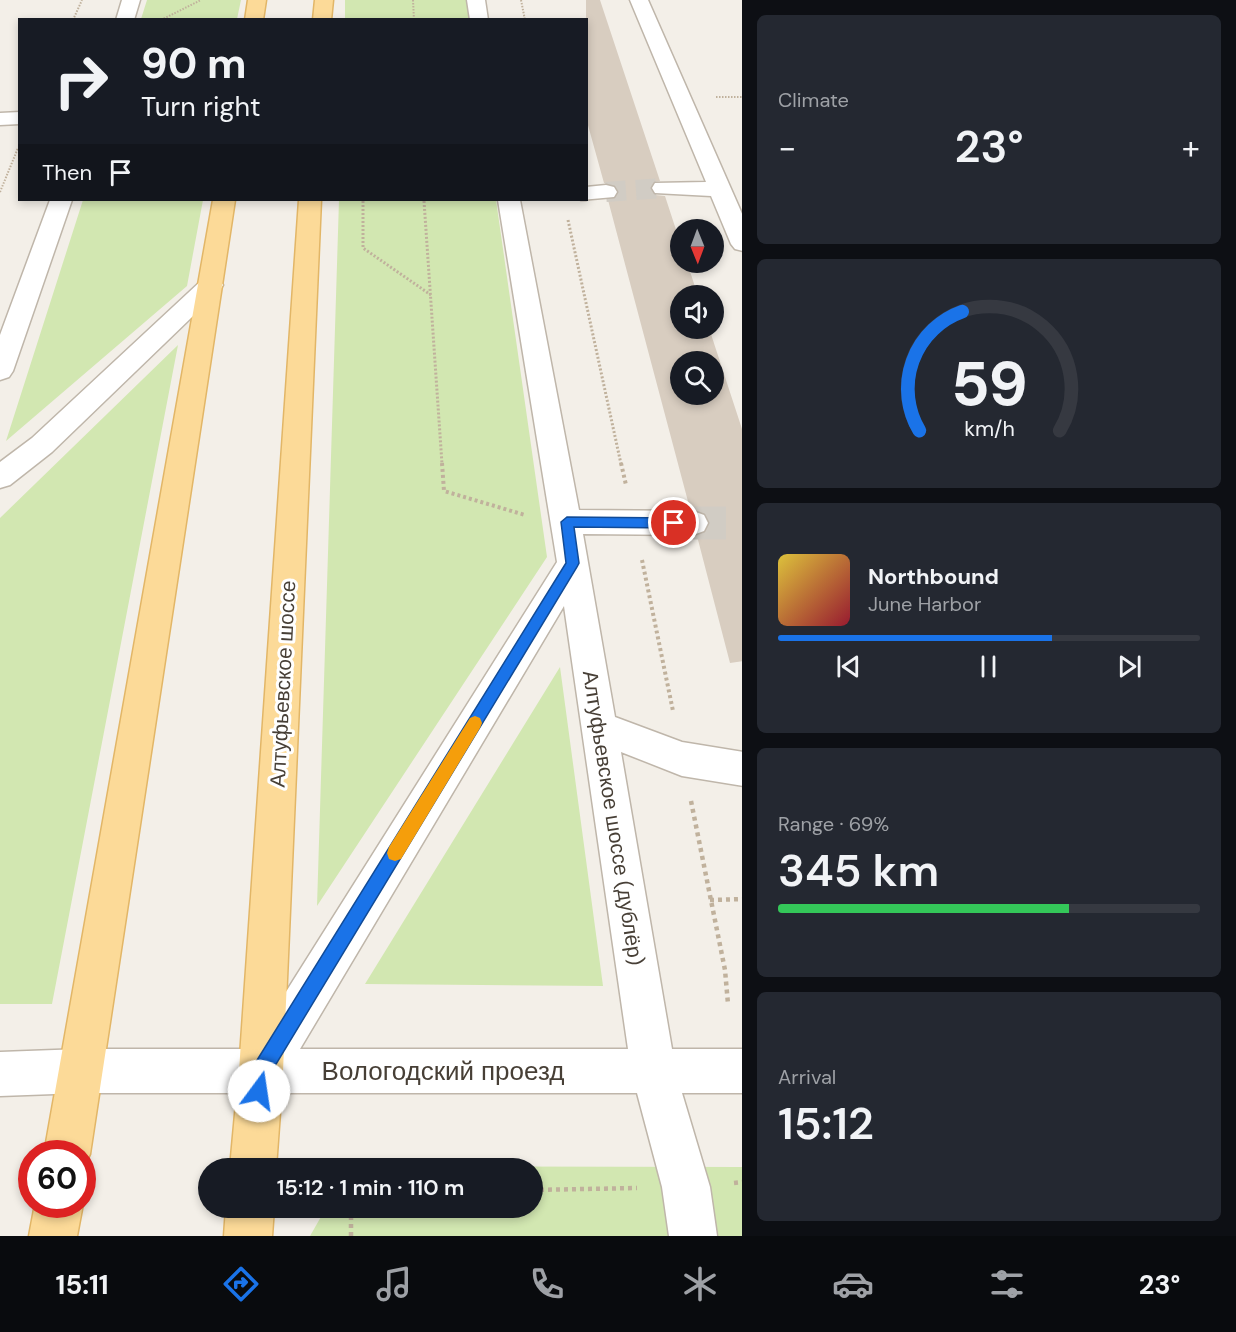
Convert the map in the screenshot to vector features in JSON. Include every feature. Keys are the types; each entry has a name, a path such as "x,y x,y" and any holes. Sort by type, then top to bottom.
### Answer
{"main road":[{"path":"254,18 257,0"},
{"path":"322,18 324,0"},
{"path":"70,1140 224,201"},
{"name":"Алтуфьевское шоссе","path":"254,1158 261,1071 310,201"},
{"path":"53,1236 56,1218"},
{"path":"248,1236 249,1218"}],"street":[{"path":"126,18 131,0"},
{"path":"476,0 479,18"},
{"path":"639,0 742,244"},
{"path":"0,118 18,118"},
{"path":"663,188 720,189"},
{"path":"0,371 61,201"},
{"name":"Алтуфьевское шоссе (дублёр)","path":"509,201 567,522 654,1072 686,1187 693,1236"},
{"path":"0,477 42,445 211,285"},
{"path":"0,299 26,299"},
{"path":"567,522 693,523"},
{"path":"261,1071 573,563"},
{"path":"599,727 682,759 742,769"},
{"name":"Вологодский проезд","path":"0,1074 82,1071 742,1071"}],"path":[{"path":"75,18 82,0"},
{"path":"165,18 201,0"},
{"path":"412,0 414,18"},
{"path":"521,0 525,18"},
{"path":"0,192 18,149"},
{"path":"363,201 363,248 431,295"},
{"path":"710,900 742,899"},
{"path":"351,1218 351,1236"}],"green space":[{"path":"147,0 241,0 237,18 141,18"},
{"path":"345,0 467,0 470,18 345,18"},
{"path":"83,201 203,201 187,286 6,441"},
{"path":"339,201 496,201 547,557 317,906"},
{"path":"178,345 52,1004 0,1004 0,518"},
{"path":"560,667 603,986 365,984"},
{"path":"543,1166 742,1167 742,1236 310,1236 320,1218 543,1218"}],"building":[{"path":"586,0 600,0 660,181 653,182 650,189 655,195 665,196 673,219 670,219 670,273 691,273 694,285 670,285 670,339 713,339 717,351 670,351 670,405 724,405 724,374 742,429 742,661 730,663 697,536 706,532 710,522 705,513 690,509 608,200 616,198 619,191 615,185 604,183 588,125"}],"tunnel":[{"path":"606,192 663,188"},
{"path":"693,523 742,523"}],"slow traffic":[{"path":"395,853 475,723"}],"route":[{"path":"259,1091 261,1071 573,563 567,522 674,523"}]}
